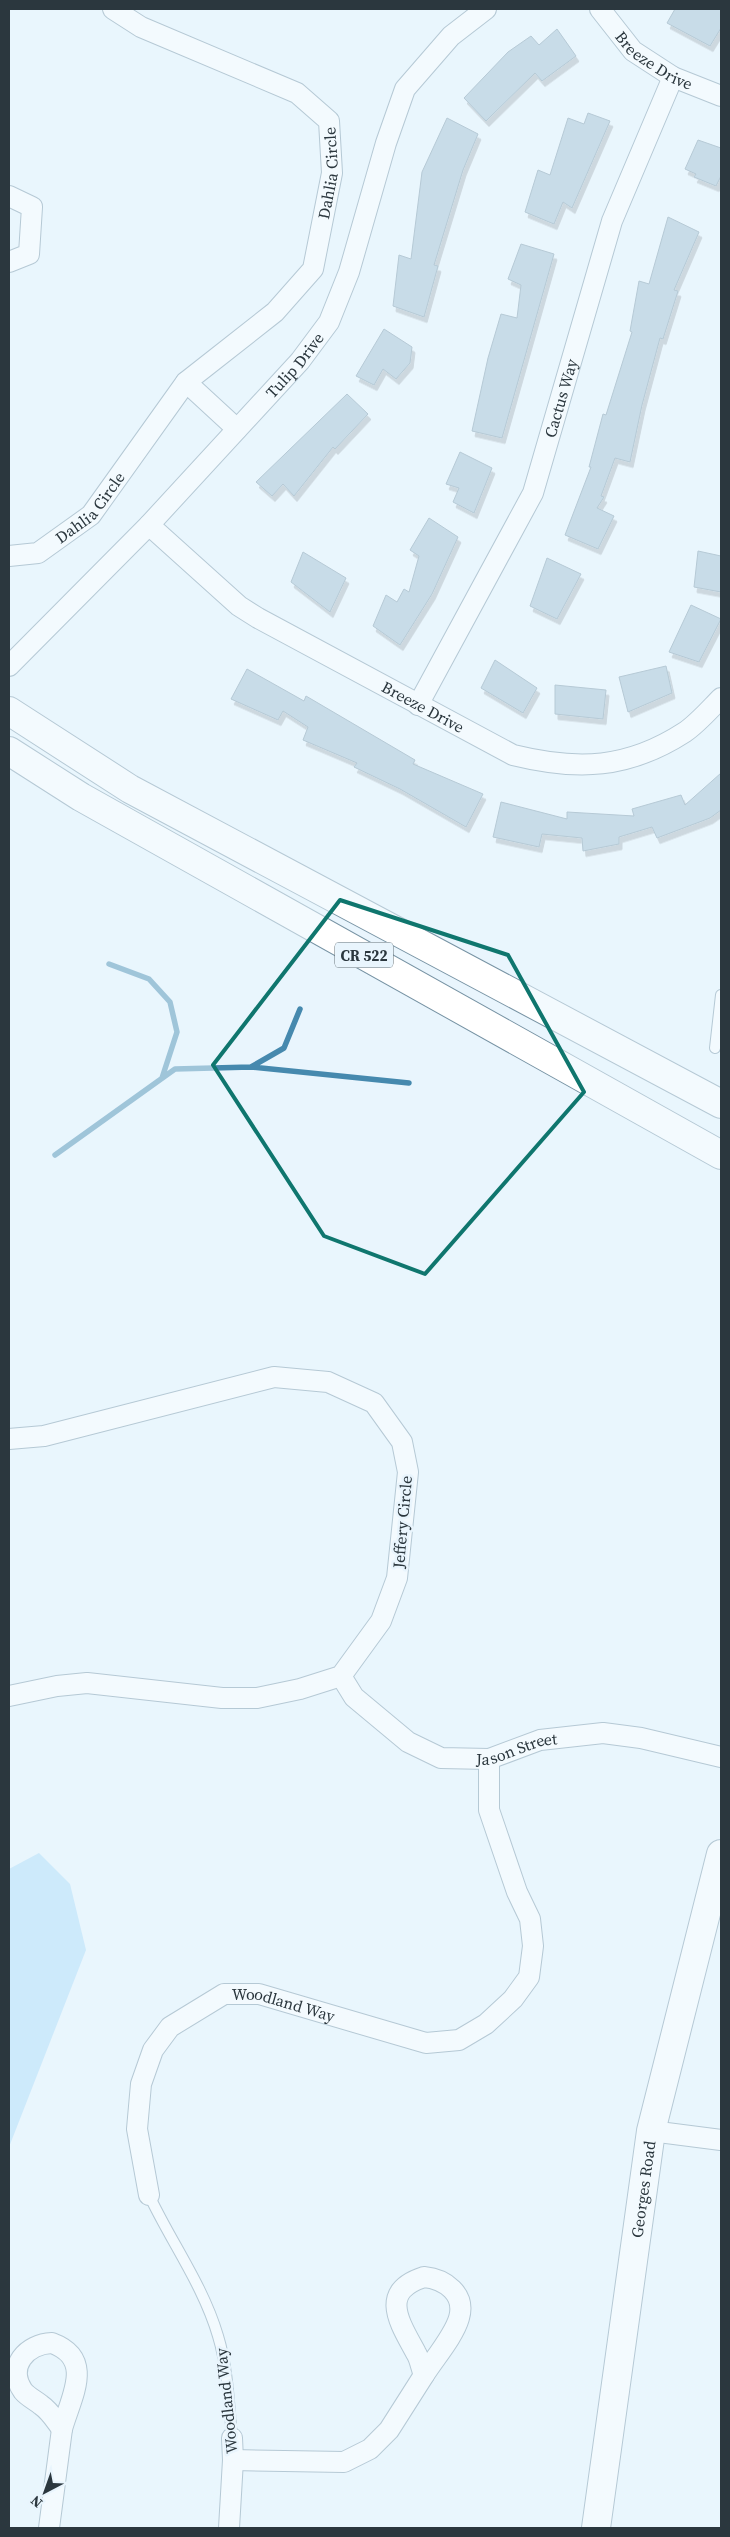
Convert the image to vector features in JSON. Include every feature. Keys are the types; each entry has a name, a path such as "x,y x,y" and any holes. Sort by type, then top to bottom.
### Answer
{"main road":[{"name":"CR 522","path":"9,711 130,789 721,1104"},
{"name":"CR 522","path":"9,751 80,797 721,1155"},
{"name":"Georges Road","path":"596,2528 652,2131 721,1854"}],"street":[{"name":"Dahlia Circle","path":"9,556 38,553 91,515 186,382 276,312 313,269 332,173 329,121 297,93 141,27 113,9"},
{"name":"Tulip Drive","path":"9,666 150,525 300,361 329,322 349,272 386,142 405,89 451,36 486,9"},
{"name":"Breeze Drive","path":"600,9 633,51 673,77 721,96"},
{"name":"Cactus Way","path":"418,705 533,493 612,221 673,77"},
{"path":"9,196 32,207 29,254 9,262"},
{"path":"186,382 237,429"},
{"name":"Breeze Drive","path":"150,525 239,606 418,705 514,755 552,764 597,765 653,750 686,731 721,698"},
{"name":"Jeffery Circle","path":"9,1439 44,1436 274,1376 328,1382 374,1403 402,1442 408,1472 397,1578 382,1621 341,1676"},
{"path":"9,1696 57,1686 86,1683 222,1698 257,1698 300,1689 341,1676"},
{"name":"Jason Street","path":"341,1676 354,1697 408,1742 442,1758 488,1759 540,1740 603,1733 641,1738 721,1757"},
{"name":"Woodland Way","path":"149,2195 137,2129 141,2084 153,2050 170,2027 224,1994 259,1994 426,2043 459,2040 486,2024 513,1999 529,1977 533,1946 530,1919 517,1892 489,1810 488,1759"},
{"path":"652,2131 721,2140"},
{"path":"233,2460 344,2462 370,2449 389,2430 424,2375"},
{"path":"49,2528 62,2429"},
{"name":"Woodland Way","path":"228,2528 233,2460 232,2438"}],"lane":[{"path":"715,1048 721,995"},
{"name":"Woodland Way","path":"149,2195 162,2225 182,2256 201,2294 218,2336 226,2372 232,2438"}],"highlighted area":[{"path":"340,900 508,955 584,1092 425,1274 324,1236 213,1065"}],"shaded area":[{"path":"39,1853 70,1884 86,1950 9,2147 9,1869"}],"building":[{"path":"675,9 721,9 721,28 710,46 667,23"},
{"path":"557,29 576,56 542,81 535,73 486,121 464,98 508,52 531,36 539,45"},
{"path":"588,113 610,121 572,208 563,202 554,224 525,212 538,170 550,175 568,118 584,124"},
{"path":"447,118 478,134 463,170 434,265 438,266 424,317 393,306 399,255 411,259 422,172"},
{"path":"698,140 721,148 721,176 716,186 694,177 696,174 685,169"},
{"path":"668,217 699,232 674,290 678,291 663,339 660,338 642,405 630,462 615,458 601,496 604,497 597,508 614,516 598,549 565,535 591,467 589,467 603,414 606,415 632,332 630,331 639,281 649,284"},
{"path":"521,244 554,254 502,438 472,431 488,358 501,314 517,318 521,285 508,279"},
{"path":"384,329 412,347 410,363 396,379 383,369 374,385 356,376"},
{"path":"347,394 368,414 335,449 333,447 294,496 283,484 272,496 256,482"},
{"path":"460,452 492,468 474,513 453,502 459,488 446,484"},
{"path":"429,518 458,537 432,594 400,645 373,626 386,595 397,602 404,589 409,592 419,556 410,550"},
{"path":"698,551 721,556 721,592 694,587"},
{"path":"303,552 346,578 330,612 291,582"},
{"path":"547,558 581,574 557,619 530,606"},
{"path":"691,605 721,619 699,662 669,652"},
{"path":"495,660 537,688 523,713 481,688"},
{"path":"666,666 672,693 628,712 619,677"},
{"path":"247,669 304,701 306,696 415,760 413,764 483,794 466,827 400,789 354,767 357,763 303,740 308,727 283,711 278,720 231,699"},
{"path":"555,685 606,690 603,719 555,714"},
{"path":"721,773 721,810 710,818 657,838 652,827 619,837 619,844 583,851 582,838 542,834 539,847 493,837 501,802 567,819 567,812 634,816 632,809 681,795 685,805"}],"waterway":[{"path":"109,964 149,979 170,1002 177,1032 162,1078"},
{"path":"251,1067 284,1048 300,1009"},
{"path":"55,1155 175,1069 251,1067 409,1083"}]}
